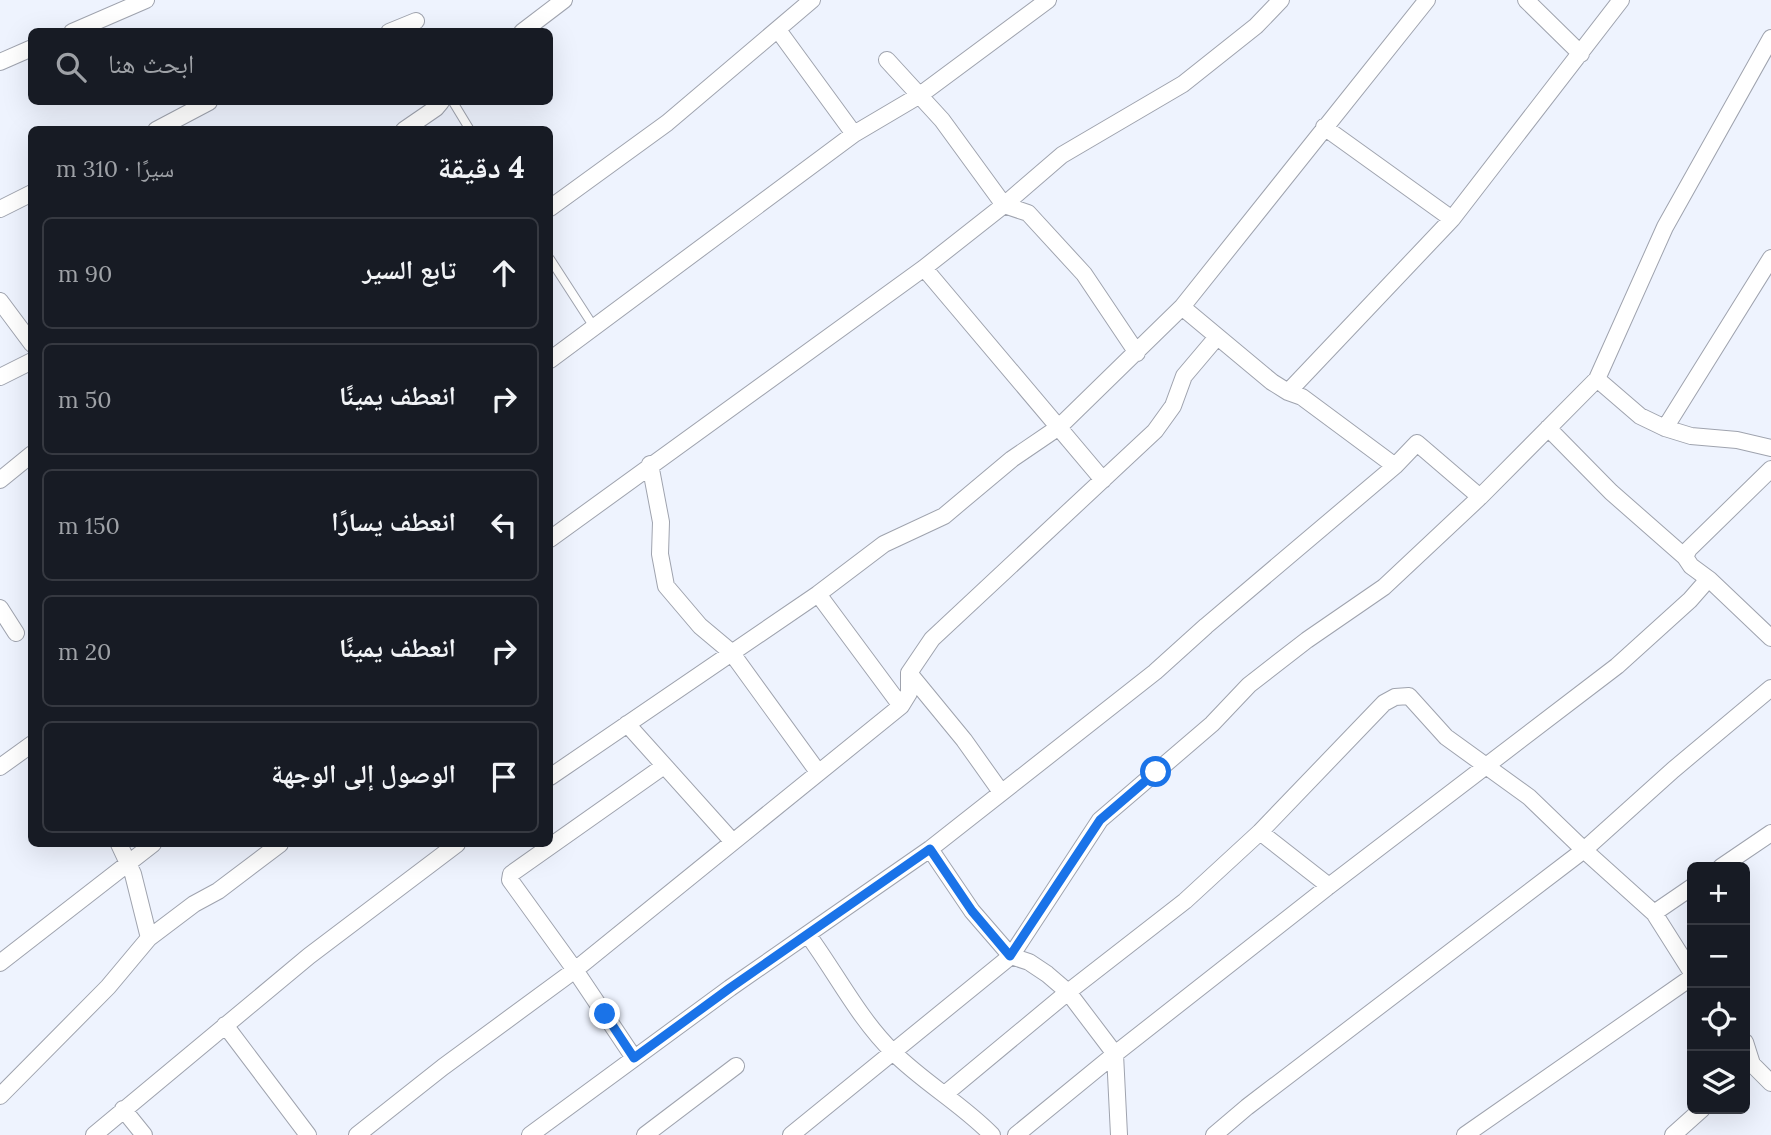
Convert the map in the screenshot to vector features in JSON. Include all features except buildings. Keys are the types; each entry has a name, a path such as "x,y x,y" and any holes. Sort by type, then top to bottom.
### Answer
{"street":[{"path":"81,28 146,0"},
{"path":"527,28 564,0"},
{"path":"553,206 667,123 813,0"},
{"path":"553,358 854,134 920,95 1048,0"},
{"path":"553,537 924,268 1062,155 1183,84 1256,26 1281,0"},
{"path":"553,775 818,594 884,544 944,516 1012,459 1059,427 1182,307 1427,0"},
{"path":"1526,0 1581,54"},
{"path":"1288,392 1452,219 1621,0"},
{"path":"399,28 416,21"},
{"path":"778,30 854,134"},
{"path":"791,1135 1010,956 1100,820 1212,724 1249,685 1307,640 1384,587 1480,497 1597,379 1665,227 1771,38"},
{"path":"0,62 28,50"},
{"path":"887,60 942,120 1004,205 1028,213 1084,274 1137,353"},
{"path":"164,126 203,105"},
{"path":"410,126 438,105"},
{"path":"1324,127 1452,219"},
{"path":"0,209 28,195"},
{"path":"1665,428 1771,258"},
{"path":"924,268 1103,480"},
{"path":"0,301 28,339"},
{"path":"1182,307 1288,392 1302,397 1395,466"},
{"path":"357,1135 443,1067 575,971 901,706 909,693 909,673 932,639 1155,432 1173,406 1184,376 1217,337"},
{"path":"0,377 28,364"},
{"path":"1597,379 1640,416 1665,428 1691,436 1737,440 1771,448"},
{"path":"1548,428 1611,492 1771,638"},
{"path":"530,1135 730,988 930,849 1155,672 1395,466 1418,443 1480,497"},
{"path":"0,480 28,457"},
{"path":"650,464 661,522 660,555 666,586 700,626 731,652 818,772"},
{"path":"1685,557 1689,549 1771,469"},
{"path":"1016,1135 1329,886 1616,666 1710,580"},
{"path":"818,594 901,706"},
{"path":"0,608 16,633"},
{"path":"909,673 964,740 1001,792"},
{"path":"1213,1135 1584,849 1771,688"},
{"path":"945,1094 1068,992 1185,901 1260,832 1384,703 1395,697 1409,696 1446,737 1529,797 1654,913 1687,967"},
{"path":"627,724 733,842"},
{"path":"0,767 28,747"},
{"path":"553,845 664,766"},
{"path":"1260,832 1329,886"},
{"path":"1728,862 1771,833"},
{"path":"120,847 128,863 149,938"},
{"path":"0,963 149,847"},
{"path":"0,1096 108,987 149,938 276,847"},
{"path":"94,1135 309,956 453,847"},
{"path":"550,847 512,874 510,880 634,1058"},
{"path":"930,849 972,911 1010,956 1029,962 1068,992 1115,1054 1119,1135"},
{"path":"1654,913 1687,890"},
{"path":"808,935 865,1018 893,1052 972,1114 992,1135"},
{"path":"1465,1135 1687,979"},
{"path":"225,1025 308,1135"},
{"path":"645,1135 736,1066"},
{"path":"1750,1068 1771,1083"},
{"path":"123,1109 144,1135"},
{"path":"1673,1135 1696,1114"}],"lane":[{"path":"455,105 468,126"},
{"path":"553,264 594,327"}],"route":[{"path":"605,1014 634,1058 930,849 972,911 1010,956 1100,820 1156,772"}]}
